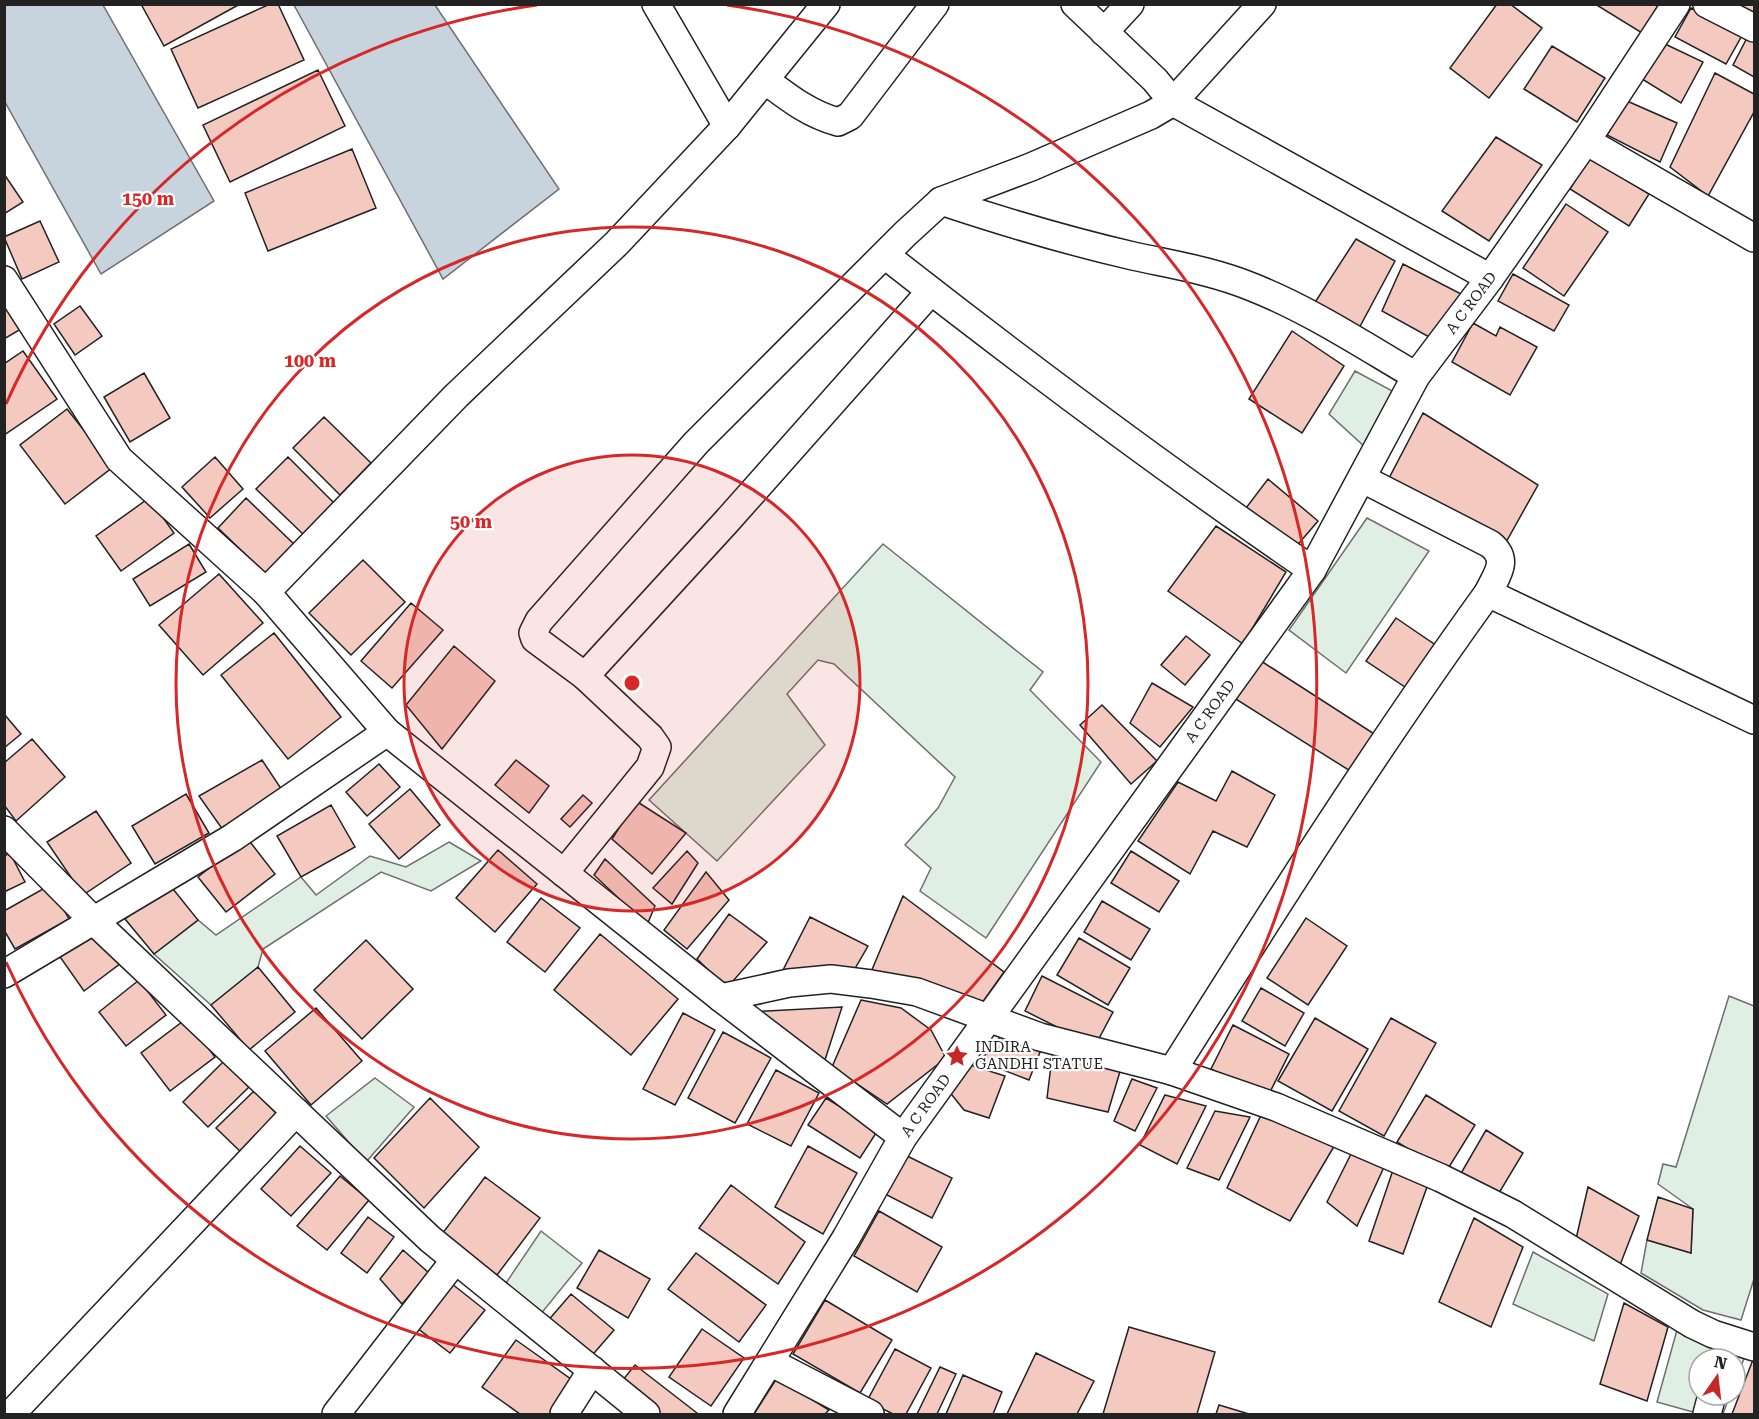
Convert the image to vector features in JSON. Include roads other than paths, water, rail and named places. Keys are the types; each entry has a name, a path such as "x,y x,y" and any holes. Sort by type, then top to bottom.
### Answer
{"street":[{"path":"656,4 727,126"},
{"path":"266,592 457,395 617,243 727,126 826,4"},
{"path":"765,80 798,105 818,116 838,122 850,116 935,4"},
{"path":"1075,4 1155,80 1173,102 1490,278"},
{"path":"1104,32 1130,4"},
{"path":"564,873 651,767 657,747 650,737 585,676 535,639 533,633 538,621 696,443 941,201 1053,157 1151,115 1173,102 1262,4"},
{"name":"A C ROAD","path":"737,1414 846,1238 903,1137 1312,570 1416,376 1490,278 1586,141 1676,4"},
{"path":"1707,4 1755,27"},
{"path":"1586,141 1755,238"},
{"path":"941,201 1032,230 1135,256 1197,268 1253,287 1348,335 1416,376"},
{"path":"885,255 1221,507 1312,570"},
{"path":"4,280 119,459 266,592 387,732 721,998 903,1137"},
{"path":"585,676 727,521 931,291"},
{"path":"1172,1071 1311,850 1409,702 1488,593 1502,560 1500,552 1490,544 1363,478"},
{"path":"1488,593 1755,720"},
{"path":"4,974 232,838 387,732"},
{"path":"5,831 94,921 455,1260 646,1414"},
{"path":"721,998 789,983 831,979 917,992 1040,1037 1172,1071 1276,1107 1441,1178 1513,1214 1692,1324 1722,1347"},
{"path":"11,1414 296,1112"},
{"path":"336,1414 455,1260"},
{"path":"770,1362 870,1414"},
{"path":"564,1414 592,1370"}],"place":[{"name":"INDIRA GANDHI STATUE","path":"957,1056"}]}
